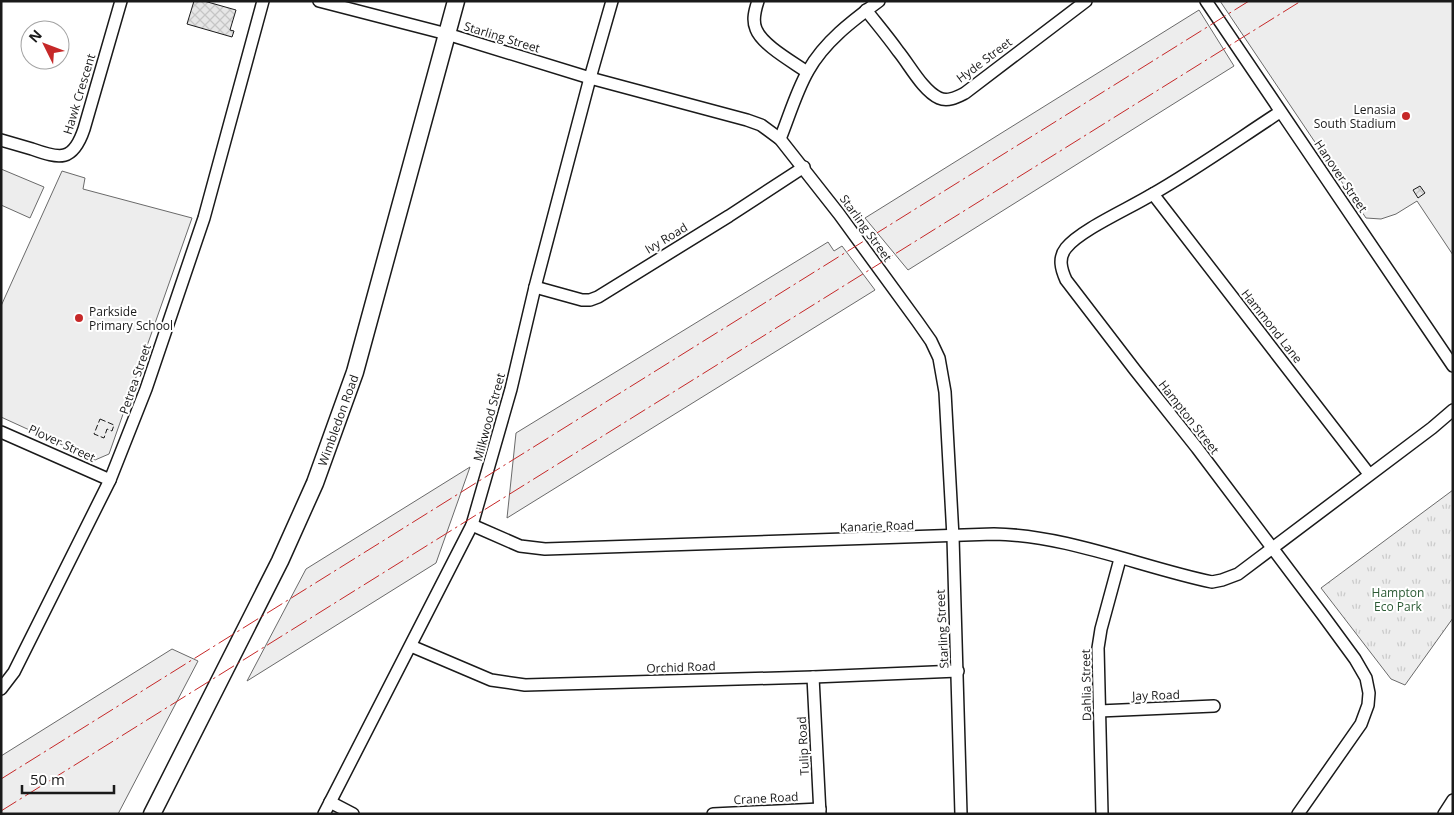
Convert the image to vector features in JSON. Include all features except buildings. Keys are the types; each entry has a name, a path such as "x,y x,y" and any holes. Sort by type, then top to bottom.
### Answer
{"street":[{"name":"Hawk Crescent","path":"1,140 51,156 61,156 76,147 81,140 121,1"},
{"name":"Petrea Street","path":"1,689 14,672 110,480 146,389 204,218 263,1"},
{"name":"Starling Street","path":"319,1 448,34 590,78 747,120 761,126 780,139 804,167 917,321 931,341 939,358 945,392 954,537 954,601 958,671 961,814"},
{"name":"Wimbledon Road","path":"152,814 280,561 314,483 355,372 456,1"},
{"name":"Milkwood Street","path":"324,814 385,694 412,646 472,525 511,389 535,287 612,1"},
{"path":"758,1 754,19 761,37 807,72"},
{"path":"780,139 807,72 820,53 832,39 879,1"},
{"name":"Hyde Street","path":"866,10 930,92 938,98 945,100 965,93 1086,1"},
{"name":"Hanover Street","path":"1206,1 1453,366"},
{"name":"Hampton Street","path":"1280,112 1153,194 1072,241 1062,253 1060,262 1066,280 1197,448 1355,659 1366,678 1369,694 1367,712 1361,724 1298,814"},
{"name":"Ivy Road","path":"535,287 582,300 598,297 804,167"},
{"name":"Hammond Lane","path":"1153,194 1369,474"},
{"path":"1272,548 1432,428 1453,410"},
{"name":"Plover Street","path":"1,432 110,480"},
{"name":"Kanarie Road","path":"472,525 520,546 545,549 954,537 994,534 1025,535 1212,582 1238,574 1272,548"},
{"name":"Dahlia Street","path":"1102,814 1098,648 1101,629 1120,559"},
{"name":"Orchid Road","path":"412,646 491,680 525,685 958,671"},
{"name":"Tulip Road","path":"813,677 820,811"},
{"name":"Jay Road","path":"1099,711 1214,706"},
{"path":"1444,814 1453,800"},
{"path":"330,802 353,814"},
{"name":"Crane Road","path":"713,814 820,811"}],"shaded area":[{"path":"1220,1 1453,1 1453,255 1417,201 1396,214 1381,219 1366,218"},
{"path":"1199,10 1234,66 908,270 865,218"},
{"path":"1,169 44,187 30,218 1,205"},
{"name":"Parkside Primary School","path":"62,171 85,178 83,189 192,218 109,454 95,460 1,417 1,306"},
{"path":"828,242 834,251 842,246 875,290 507,518 516,433"},
{"path":"470,467 436,563 247,681 306,569"},
{"path":"172,649 198,661 118,814 1,814 1,756"}],"green space":[{"name":"Hampton Eco Park","path":"1453,490 1453,618 1405,685 1391,679 1321,588"}],"fence":[{"path":"100,419 114,425 112,431 107,429 104,438 94,434 100,419"}],"power":[{"path":"1,779 1249,1"},
{"path":"1,811 1301,1"}],"place":[{"name":"Lenasia South Stadium","path":"1406,116"},
{"name":"Parkside Primary School","path":"79,318"}]}
